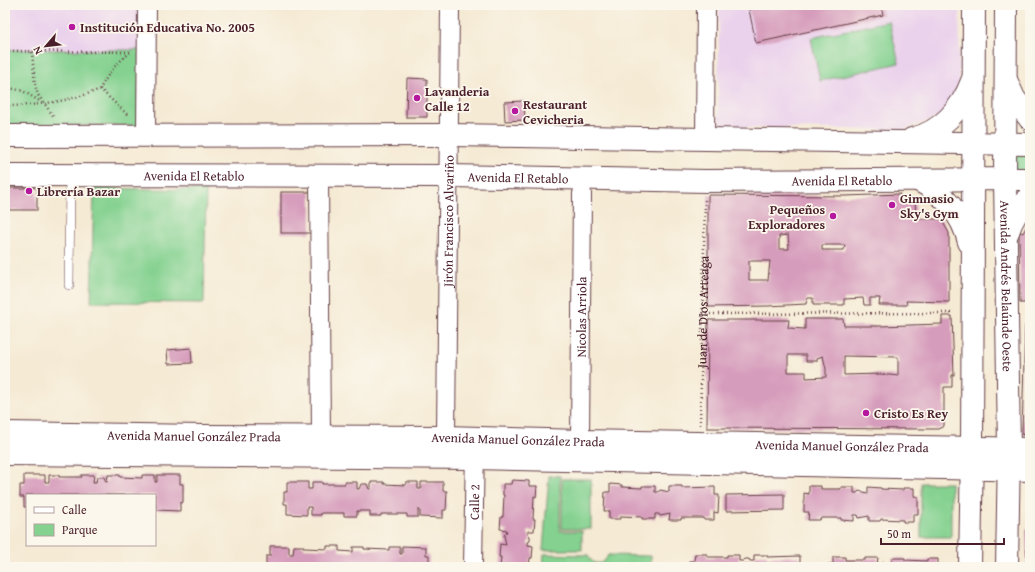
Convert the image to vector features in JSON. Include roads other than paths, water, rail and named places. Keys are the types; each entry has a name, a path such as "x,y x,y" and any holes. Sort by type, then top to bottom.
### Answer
{"street":[{"path":"139,128 147,5"},
{"name":"Jirón Francisco Alvariño","path":"446,437 450,5"},
{"path":"705,139 706,5"},
{"path":"970,567 972,459 974,5"},
{"name":"Avenida Andrés Belaúnde Oeste","path":"1006,5 1005,179 1020,460 1007,567"},
{"path":"905,141 928,134 947,121 962,103 971,82 974,70"},
{"path":"1005,75 1014,98 1030,119"},
{"path":"5,136 139,128 449,135 1030,144"},
{"name":"Avenida El Retablo","path":"5,175 449,176 706,181 918,180 973,178 1030,179"},
{"path":"319,176 320,437"},
{"path":"918,180 945,199 958,217 968,237 972,259"},
{"name":"Nicolas Arriola","path":"580,441 582,193"},
{"path":"1007,237 1017,211 1030,196"},
{"name":"Avenida Manuel González Prada","path":"5,434 446,437 474,448 580,441 700,443 972,459"},
{"name":"Avenida Manuel González Prada","path":"5,454 474,448 1020,460"},
{"name":"Calle 2","path":"473,567 474,448"}],"lane":[{"path":"69,285 70,175"}],"place":[{"name":"Institución Educativa No. 2005","path":"72,27"},
{"name":"Lavanderia Calle 12","path":"417,98"},
{"name":"Restaurant Cevicheria","path":"515,111"},
{"name":"Librería Bazar","path":"29,191"},
{"name":"Gimnasio Sky's Gym","path":"892,205"},
{"name":"Pequeños Exploradores","path":"833,216"},
{"name":"Cristo Es Rey","path":"866,413"}]}
